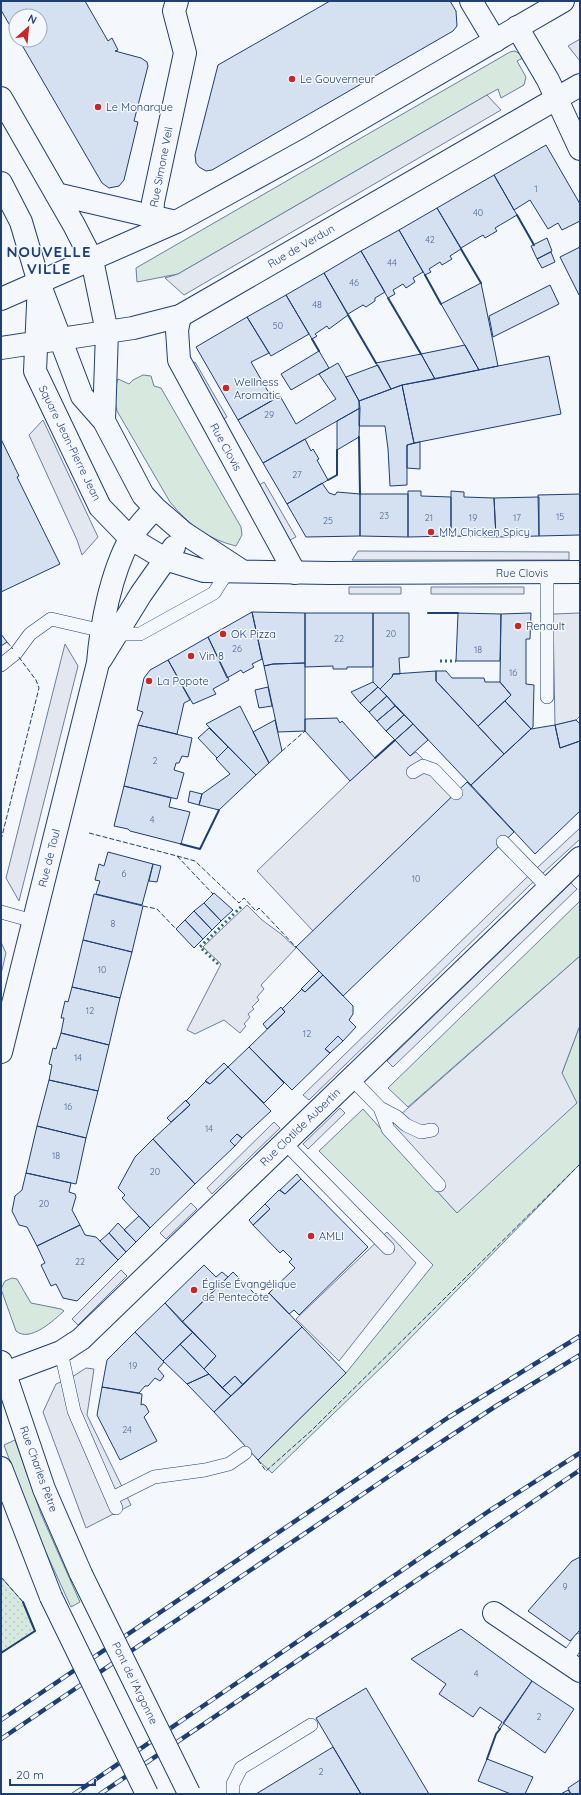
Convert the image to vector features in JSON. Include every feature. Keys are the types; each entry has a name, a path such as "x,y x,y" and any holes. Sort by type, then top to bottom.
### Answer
{"main road":[{"name":"Rue Simone Veil","path":"152,217 153,202 185,53 174,11 177,1"},
{"path":"471,1 495,41"},
{"path":"1,299 176,222 563,1"},
{"path":"517,27 557,98 580,149"},
{"name":"Rue de Verdun","path":"1,348 133,328 180,316 580,85"},
{"path":"1,98 92,260 107,332 104,420"},
{"path":"1,183 21,222 39,283 82,396 104,420 143,495 154,508 184,533 235,571"},
{"path":"56,194 176,222"},
{"name":"Square Jean-Pierre Jean","path":"39,283 35,371 100,506 130,538 165,559 204,571 235,571"},
{"name":"Rue Clovis","path":"180,316 177,330 179,360 295,573"},
{"name":"Rue de Toul","path":"1,1052 98,663 108,632 114,579 130,538 154,508"},
{"name":"Rue de Toul","path":"108,632 184,533"},
{"name":"Rue Clovis","path":"235,571 295,573 580,572"},
{"name":"Rue Clotilde Aubertin","path":"2,1370 61,1352 81,1338 580,858"},
{"name":"Rue Charles Pêtre","path":"2,1370 44,1489 81,1574"},
{"path":"1,1468 51,1597 147,1794"},
{"name":"Pont de l'Argonne","path":"81,1574 190,1793"},
{"path":"494,1613 572,1666"}],"lane":[{"path":"1,665 16,653 30,634 51,618 108,632 140,634 214,593 235,571"},
{"path":"547,572 547,697"},
{"path":"413,772 424,766 434,770 456,793"},
{"path":"503,842 548,888"},
{"path":"1,912 33,921"},
{"path":"351,1078 380,1108 397,1117 406,1125 421,1132 432,1130"},
{"path":"380,1108 388,1129 439,1186"},
{"path":"285,1143 388,1248"},
{"path":"61,1352 74,1411 114,1503 154,1477 178,1475 229,1464 244,1453"},
{"path":"572,1666 580,1640"},
{"path":"233,1794 232,1784 241,1768 310,1725"}],"shaded area":[{"path":"580,39 580,61 568,46"},
{"path":"515,51 525,57 517,61 526,77 524,85 501,98 498,89 487,95 178,274 137,282 136,268 510,52"},
{"path":"487,95 501,110 184,295 165,278 178,274"},
{"path":"195,362 227,417 220,421 188,366"},
{"path":"143,375 151,376 154,386 161,388 241,527 242,535 236,546 207,535 191,524 177,510 170,502 117,411 115,395 118,379 129,384 133,380"},
{"path":"43,420 98,537 82,555 77,540 29,435"},
{"path":"264,482 296,537 290,540 258,486"},
{"path":"358,551 569,552 569,560 352,560"},
{"path":"349,587 401,587 401,594 349,594"},
{"path":"431,587 524,587 524,594 431,594"},
{"path":"580,613 580,716 576,720 555,725 553,614"},
{"path":"65,644 78,666 19,901 6,878"},
{"path":"395,740 410,756 416,752 456,793 313,931 257,871 350,781"},
{"path":"580,828 580,839 530,885 309,1100 303,1095 524,880"},
{"path":"571,883 577,889 393,1067 387,1061"},
{"path":"580,901 580,956 408,1107 388,1088"},
{"path":"247,905 262,920 281,934 296,948 261,985 264,989 257,997 259,1000 252,1007 254,1009 248,1014 250,1017 244,1024 246,1026 240,1033 224,1020 195,1034 187,1030 221,964 203,947"},
{"path":"1,942 6,953 1,974"},
{"path":"580,956 580,1025 562,1073 577,1103 457,1213 382,1131"},
{"path":"580,1025 580,1164 388,1361 272,1473 258,1460 346,1373 433,1265 319,1151 363,1109 457,1213 562,1073"},
{"path":"340,1108 345,1113 308,1149 303,1144"},
{"path":"274,1122 280,1128 212,1194 207,1188"},
{"path":"191,1203 197,1209 166,1239 160,1233"},
{"path":"387,1232 416,1263 339,1361 296,1319"},
{"path":"121,1270 127,1276 78,1325 72,1319"},
{"path":"12,1278 17,1279 31,1303 61,1309 64,1311 42,1329 35,1332 22,1334 16,1331 1,1289 5,1281"},
{"path":"86,1368 94,1369 87,1415 131,1505 86,1528 43,1412 56,1384 72,1377"},
{"path":"15,1440 41,1514 80,1602 71,1607 33,1524 4,1445"},
{"path":"1,1577 23,1602 35,1631 1,1653"}],"building":[{"name":"Le Monarque","path":"1,1 85,1 108,41 112,38 118,50 115,51 141,58 147,62 148,66 134,121 138,122 124,180 119,186 109,188 102,183 24,48 48,48 48,8 8,8 8,22 1,10"},
{"name":"Le Gouverneur","path":"330,1 450,1 456,11 457,26 453,31 212,170 206,171 199,167 196,163 195,155 218,65"},
{"path":"546,145 580,204 580,221 562,230 558,223 548,229 530,200 514,210 494,175"},
{"path":"494,175 517,215 495,228 497,231 485,238 483,235 461,248 437,208"},
{"path":"437,208 461,249 450,256 452,259 442,265 440,262 429,269 431,272 425,275 399,230"},
{"path":"399,230 423,272 413,278 415,282 406,288 403,284 393,290 395,294 388,298 361,251"},
{"path":"547,238 552,251 537,259 531,246"},
{"path":"580,247 580,294 579,295 560,257"},
{"path":"361,251 385,292 375,298 375,301 366,307 363,305 348,314 324,273"},
{"path":"551,252 555,262 542,268 537,259"},
{"path":"324,273 348,315 329,329 327,326 315,334 317,336 312,339 286,295"},
{"path":"481,283 498,366 479,370 441,304"},
{"path":"550,285 559,304 493,337 489,316"},
{"path":"286,295 309,334 271,356 247,317"},
{"path":"247,317 269,353 251,362 273,400 238,420 196,347"},
{"path":"465,345 479,370 435,379 421,354"},
{"path":"319,351 329,368 291,390 281,374"},
{"path":"421,354 435,379 402,385 391,389 376,363"},
{"path":"549,356 561,414 414,443 402,385"},
{"path":"338,363 359,401 360,408 263,463 238,420 280,396 296,424 336,399 319,374"},
{"path":"378,365 391,389 359,401 346,377"},
{"path":"402,385 414,443 407,445 407,485 390,486 385,426 359,426 359,401"},
{"path":"360,408 359,437 337,450 337,421"},
{"path":"1,439 19,476 17,477 60,564 1,592"},
{"path":"305,439 311,451 313,449 319,459 317,460 328,480 287,504 263,463"},
{"path":"420,442 420,469 407,468 407,445"},
{"path":"322,483 329,493 335,495 337,492 360,494 360,536 306,537 287,504"},
{"path":"408,491 421,491 421,496 451,497 451,536 408,537"},
{"path":"451,491 464,492 464,497 494,498 496,537 451,536"},
{"path":"360,494 408,494 408,537 360,536"},
{"path":"580,494 580,535 539,536 538,495"},
{"path":"539,497 539,536 496,537 494,498"},
{"path":"252,612 262,659 252,664 254,667 243,673 241,670 227,678 208,637"},
{"path":"252,612 305,613 305,663 273,664 264,666"},
{"path":"305,613 373,613 373,667 347,667 347,669 333,669 333,666 305,667"},
{"path":"373,613 409,613 409,657 399,658 400,674 393,674 392,677 380,689 373,682"},
{"path":"458,613 501,614 500,661 456,661"},
{"path":"531,613 530,639 526,639 526,684 534,685 533,727 531,729 505,701 511,695 500,682 501,614"},
{"path":"1,634 7,642 1,646"},
{"path":"208,637 229,680 213,689 216,694 193,704 168,660"},
{"path":"168,660 190,700 184,703 177,734 138,725 143,712 137,710 144,678 150,670"},
{"path":"305,663 305,731 278,732 264,666 273,664"},
{"path":"436,671 446,671 452,678 484,678 485,682 500,682 511,695 478,726 436,681"},
{"path":"436,671 436,681 504,754 471,785 380,689 392,677 393,674"},
{"path":"373,682 378,687 360,703 351,692"},
{"path":"268,687 272,706 259,708 255,690"},
{"path":"378,687 387,696 369,712 360,703"},
{"path":"387,696 395,706 377,721 369,712"},
{"path":"505,701 531,729 504,754 478,726"},
{"path":"240,706 269,763 256,775 206,724"},
{"path":"395,706 404,715 386,731 377,721"},
{"path":"404,715 413,724 395,740 386,731"},
{"path":"337,718 340,723 342,721 375,758 350,781 305,731 305,719"},
{"path":"275,720 282,751 269,763 253,732"},
{"path":"576,720 580,724 580,741 560,748 555,725"},
{"path":"413,724 428,740 410,756 395,740"},
{"path":"138,725 192,738 188,757 182,756 179,763 176,763 174,770 184,773 177,799 124,786"},
{"path":"555,725 560,748 580,741 580,811 535,854 471,785 531,729"},
{"path":"209,728 228,747 217,758 198,738"},
{"path":"228,747 256,775 219,810 199,805 202,794 230,774 216,759"},
{"path":"467,782 514,832 343,996 296,947"},
{"path":"124,786 171,798 169,807 190,812 181,844 114,826"},
{"path":"190,791 202,794 199,805 188,802"},
{"path":"108,852 153,864 142,905 96,894 100,881 95,880 99,864 104,866"},
{"path":"153,864 161,866 157,882 149,881"},
{"path":"214,893 233,910 221,921 204,903"},
{"path":"94,894 143,906 132,952 83,940"},
{"path":"204,903 221,921 212,930 194,911"},
{"path":"194,911 212,930 203,939 185,920"},
{"path":"185,920 203,939 194,948 176,929"},
{"path":"83,940 132,952 120,998 72,987"},
{"path":"319,971 323,975 305,992 301,989"},
{"path":"323,975 353,1006 353,1014 349,1020 356,1027 343,1041 338,1036 325,1049 330,1053 292,1090 249,1047 285,1012 282,1009 302,989 305,992"},
{"path":"72,987 120,998 109,1045 61,1033 64,1018 61,1018 65,1001 68,1002"},
{"path":"281,1007 285,1012 267,1029 263,1024"},
{"path":"61,1033 109,1045 98,1091 49,1080 52,1065 49,1064 53,1048 56,1049"},
{"path":"338,1036 343,1041 330,1053 325,1049"},
{"path":"249,1047 284,1083 264,1103 228,1067"},
{"path":"224,1063 228,1067 210,1084 205,1081"},
{"path":"228,1067 271,1111 242,1138 237,1134 230,1141 235,1146 195,1184 153,1139 190,1105 186,1101 206,1081 210,1084"},
{"path":"49,1080 98,1091 86,1138 37,1126"},
{"path":"186,1100 190,1105 171,1122 167,1118"},
{"path":"37,1126 86,1138 76,1184 26,1173"},
{"path":"237,1134 242,1138 235,1146 230,1141"},
{"path":"153,1139 195,1184 150,1228 122,1198 125,1195 118,1188 135,1157"},
{"path":"26,1173 71,1183 69,1192 75,1194 76,1197 72,1210 80,1225 37,1246 27,1227 19,1225 12,1211 15,1196 22,1190"},
{"path":"297,1174 301,1179 285,1194 280,1190"},
{"name":"AMLI","path":"301,1179 368,1247 299,1315 294,1310 289,1314 269,1293 295,1268 289,1262 292,1259 283,1250 280,1253 253,1225 270,1209 265,1204 279,1190 285,1194"},
{"path":"265,1204 270,1209 253,1225 249,1220"},
{"path":"139,1216 150,1228 136,1242 124,1230"},
{"path":"118,1223 136,1242 126,1252 109,1233"},
{"path":"80,1225 85,1235 96,1237 118,1260 77,1301 63,1298 56,1284 51,1286 41,1265 45,1263 37,1246"},
{"path":"109,1233 126,1252 118,1260 100,1241"},
{"path":"204,1265 216,1277 222,1272 228,1277 182,1322 165,1303"},
{"path":"233,1272 262,1301 269,1293 302,1327 243,1385 235,1376 222,1388 204,1369 216,1356 182,1322"},
{"path":"165,1303 193,1332 163,1361 135,1332"},
{"path":"302,1327 346,1373 258,1460 214,1412"},
{"path":"135,1332 164,1362 158,1369 164,1376 160,1381 155,1378 139,1393 102,1387 107,1360"},
{"path":"193,1332 216,1356 204,1369 180,1344"},
{"path":"180,1344 209,1374 187,1384 163,1361"},
{"path":"209,1374 231,1396 214,1412 187,1384"},
{"path":"235,1376 243,1385 231,1396 222,1388"},
{"path":"102,1387 142,1394 141,1405 143,1404 146,1406 149,1412 144,1417 157,1441 120,1460 97,1415"},
{"path":"580,1557 580,1630 570,1641 528,1611 572,1561"},
{"path":"461,1629 532,1681 500,1729 498,1728 502,1722 480,1707 473,1717 439,1694 446,1684 411,1659"},
{"path":"532,1681 574,1709 545,1753 503,1723"},
{"path":"366,1688 429,1794 361,1794 316,1718"},
{"path":"333,1747 361,1794 256,1794"},
{"path":"487,1759 533,1777 525,1794 511,1794 478,1781"},
{"path":"580,1780 580,1794 571,1794 568,1788"},
{"path":"568,1790 571,1794 561,1794"}],"railway":[{"path":"1,1720 449,1417 580,1336"},
{"path":"1,1739 394,1473 496,1406 580,1355"},
{"path":"74,1794 489,1511 580,1453"},
{"path":"100,1794 580,1470"}],"hedge":[{"path":"440,661 456,661"},
{"path":"218,964 200,947 242,906"}],"fence":[{"path":"7,642 13,649"},
{"path":"1,840 39,688 36,680 18,656"},
{"path":"282,751 305,731"},
{"path":"89,833 177,856 213,894"},
{"path":"177,856 195,861 239,903 244,898 256,911 259,908 296,947"},
{"path":"143,906 157,909 176,929"},
{"path":"258,1460 266,1471 312,1430 580,1164"},
{"path":"1,1577 23,1602 35,1631 1,1653"}],"wall":[{"path":"517,215 534,245"},
{"path":"461,249 481,283"},
{"path":"425,275 441,304"},
{"path":"388,298 421,354"},
{"path":"348,315 376,363"},
{"path":"312,339 319,351"},
{"path":"359,437 360,494"},
{"path":"328,480 337,475 337,450"},
{"path":"428,613 458,613"},
{"path":"375,758 395,740"},
{"path":"181,844 200,849 219,810"},
{"path":"1,1653 35,1631 23,1602"},
{"path":"487,1759 496,1734 500,1729"}],"place":[{"name":"Le Gouverneur","path":"292,79"},
{"name":"Le Monarque","path":"98,107"},
{"name":"Wellness Aromatic","path":"226,388"},
{"name":"MM Chicken Spicy","path":"431,532"},
{"name":"Renault","path":"518,626"},
{"name":"OK Pizza","path":"223,634"},
{"name":"Vin 8","path":"191,656"},
{"name":"La Popote","path":"149,681"},
{"name":"AMLI","path":"311,1236"},
{"name":"Église Évangélique de Pentecôte","path":"194,1290"}],"district":[{"name":"NOUVELLE VILLE","path":"49,260"}]}
